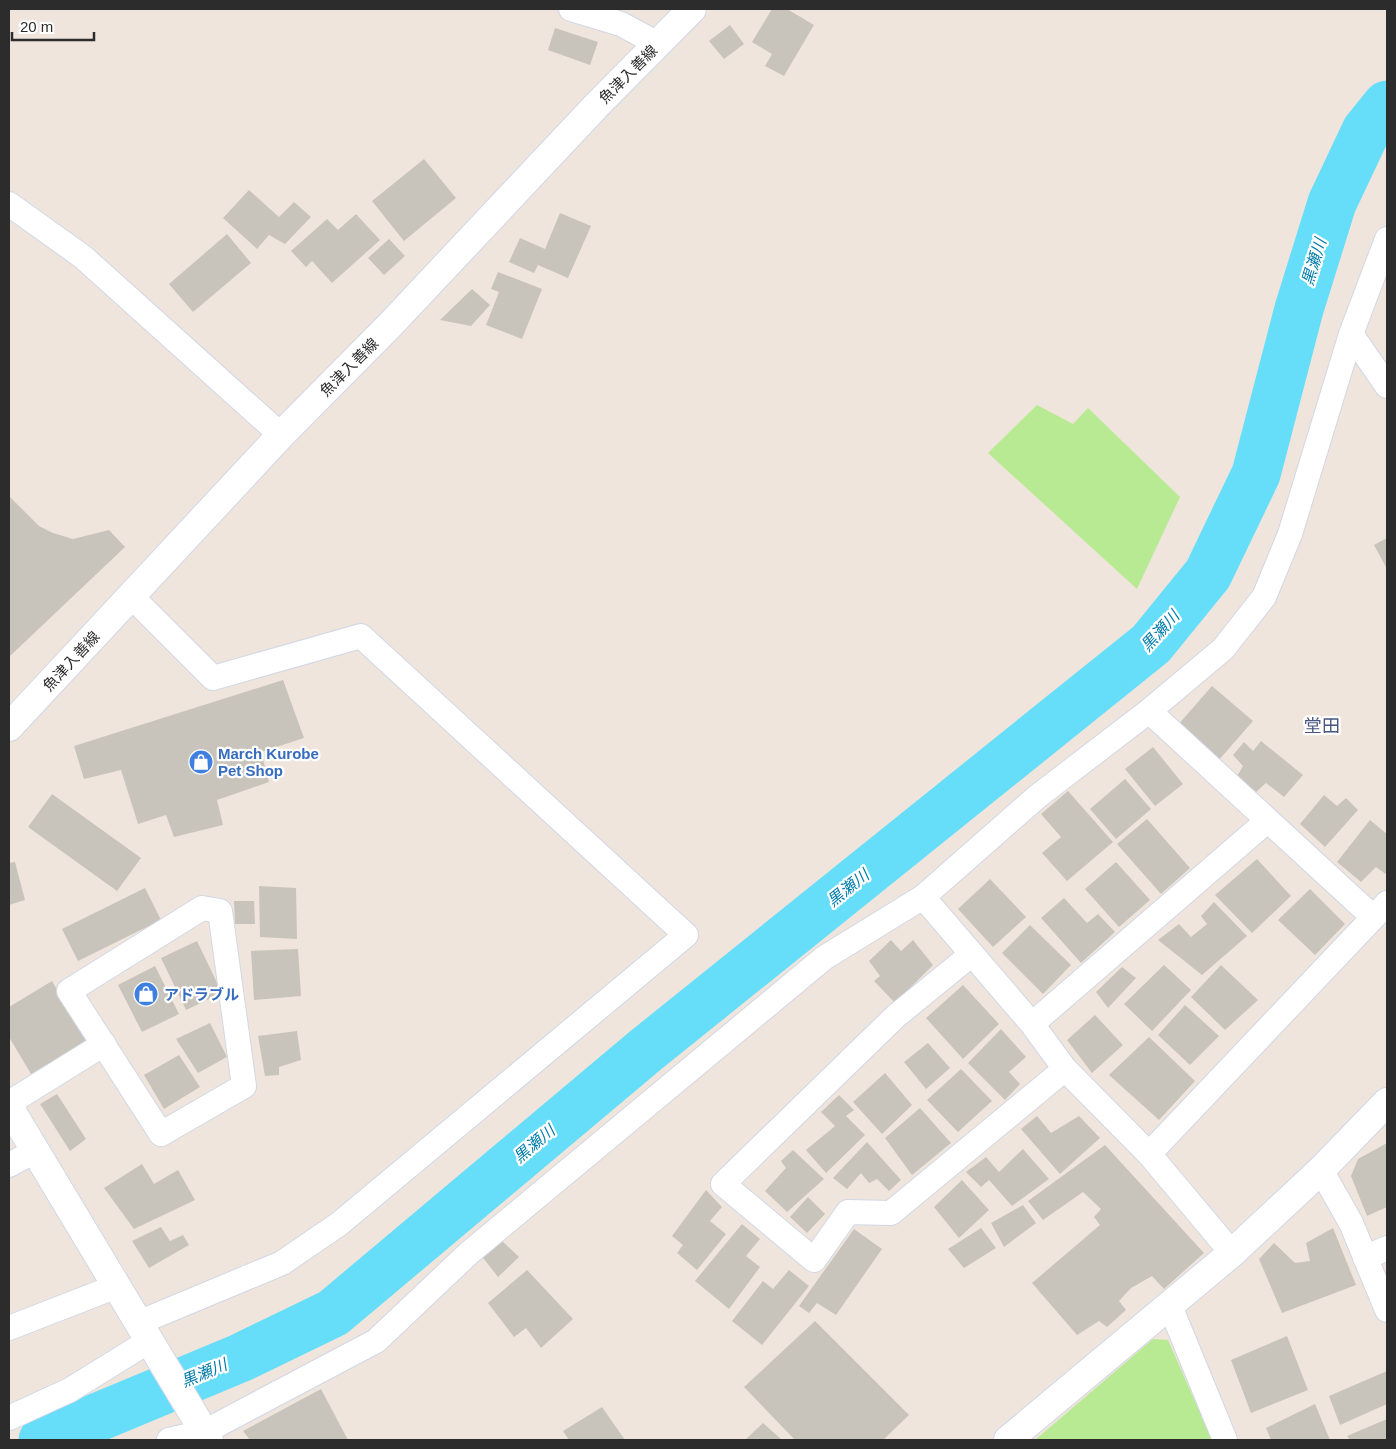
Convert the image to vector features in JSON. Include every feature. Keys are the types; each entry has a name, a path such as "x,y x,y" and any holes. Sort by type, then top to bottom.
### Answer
{"main road":[{"name":"魚津入善線","path":"9,728 282,435 596,106 692,9"},
{"path":"1008,1440 1232,1254 1321,1170 1387,1102"},
{"path":"9,1105 203,1431"}],"street":[{"path":"571,9 621,24 658,44"},
{"path":"9,204 83,257 282,435"},
{"path":"169,1440 203,1431 376,1341 469,1253 824,958 923,897 1038,796 1149,711 1223,649 1264,597 1290,534 1352,334 1387,240"},
{"path":"1352,334 1387,386"},
{"path":"9,1418 70,1390 144,1332 282,1263 339,1224 686,935 361,636 213,678 131,596"},
{"path":"1149,711 1267,821 1380,910 1149,1154"},
{"path":"1032,1024 1267,821"},
{"path":"923,897 1032,1024 1065,1069 1149,1154 1232,1254"},
{"path":"202,908 220,911 244,1086 161,1134 104,1044 69,991 202,908"},
{"path":"972,954 896,1016 723,1184 814,1260 848,1212 891,1213 1065,1069"},
{"path":"9,1105 104,1044"},
{"path":"9,1165 35,1150"},
{"path":"1321,1170 1351,1223 1387,1310"},
{"path":"1365,1258 1387,1248"},
{"path":"9,1328 117,1286"},
{"path":"1170,1306 1226,1440"}],"green space":[{"path":"1037,405 1073,424 1088,408 1180,497 1137,589 988,453"},
{"path":"1153,1339 1168,1340 1212,1440 1035,1440"}],"building":[{"path":"772,9 787,9 814,25 784,76 765,66 772,54 752,42"},
{"path":"730,25 744,44 724,59 709,41"},
{"path":"555,28 598,42 590,65 548,50"},
{"path":"424,159 456,198 404,241 372,201"},
{"path":"249,190 279,217 294,202 311,217 285,244 269,235 257,249 223,218"},
{"path":"560,213 591,226 568,278 538,265 534,273 509,262 520,238 545,249"},
{"path":"356,214 380,240 332,283 312,261 306,267 291,251 327,219 338,230"},
{"path":"227,234 251,263 193,312 169,284"},
{"path":"389,239 405,256 384,275 368,258"},
{"path":"498,272 542,289 522,339 486,325 499,292 491,289"},
{"path":"472,289 490,305 471,326 440,320"},
{"path":"9,496 39,526 53,533 73,539 109,530 125,547 9,657"},
{"path":"1387,538 1387,569 1374,545"},
{"path":"283,680 304,738 261,752 269,782 217,800 223,825 174,837 166,815 138,824 121,770 84,779 74,746"},
{"path":"1212,686 1253,721 1218,761 1177,726"},
{"path":"1261,741 1303,775 1284,797 1266,783 1255,793 1236,778 1243,766 1233,755 1244,742 1253,751"},
{"path":"1153,747 1183,784 1155,806 1125,769"},
{"path":"1125,779 1151,809 1116,839 1090,809"},
{"path":"1068,791 1113,842 1067,881 1042,853 1061,837 1041,814"},
{"path":"52,794 141,858 117,891 28,827"},
{"path":"1324,795 1337,806 1346,798 1358,810 1325,847 1300,824"},
{"path":"1147,819 1190,868 1161,894 1117,844"},
{"path":"1370,820 1387,834 1387,875 1376,867 1361,882 1337,862"},
{"path":"1257,859 1291,896 1252,933 1215,895"},
{"path":"15,862 25,900 9,905 9,863"},
{"path":"1116,862 1150,900 1119,927 1085,889"},
{"path":"990,879 1026,917 993,947 958,909"},
{"path":"259,886 296,888 297,939 260,937"},
{"path":"145,888 161,920 78,961 62,929"},
{"path":"1310,889 1345,924 1315,955 1278,920"},
{"path":"1064,898 1087,923 1098,914 1115,932 1081,963 1041,918"},
{"path":"234,901 254,901 255,924 235,924"},
{"path":"1214,902 1247,936 1202,975 1158,940 1179,924 1191,937 1207,924 1201,916"},
{"path":"1030,925 1071,965 1043,994 1002,953"},
{"path":"891,940 901,951 913,940 933,965 895,1003 874,981 880,976 869,961"},
{"path":"197,941 222,993 186,1010 161,958"},
{"path":"298,949 301,996 254,1000 251,951"},
{"path":"1164,965 1191,990 1152,1031 1124,1004"},
{"path":"1221,965 1258,1000 1225,1030 1191,997"},
{"path":"155,966 179,1014 142,1032 118,985"},
{"path":"1122,967 1136,978 1108,1008 1096,992"},
{"path":"52,981 87,1041 31,1074 9,1037 9,1007"},
{"path":"963,985 999,1024 963,1059 926,1018"},
{"path":"1185,1005 1219,1036 1190,1065 1158,1035"},
{"path":"1095,1015 1123,1045 1092,1073 1067,1040"},
{"path":"210,1023 227,1057 198,1073 176,1039"},
{"path":"1001,1029 1026,1057 1009,1072 1020,1084 1005,1100 968,1063"},
{"path":"297,1031 301,1060 279,1067 279,1075 265,1076 258,1036"},
{"path":"1149,1037 1195,1081 1159,1120 1109,1075"},
{"path":"928,1043 950,1068 926,1089 904,1062"},
{"path":"179,1055 200,1087 164,1109 144,1075"},
{"path":"961,1069 992,1101 958,1132 927,1100"},
{"path":"885,1073 912,1105 882,1134 853,1102"},
{"path":"57,1094 86,1139 70,1151 40,1104"},
{"path":"839,1095 854,1110 846,1116 865,1135 826,1173 806,1150 835,1126 821,1112"},
{"path":"920,1108 951,1143 912,1175 885,1138"},
{"path":"1037,1116 1051,1133 1079,1116 1100,1138 1060,1174 1021,1129"},
{"path":"867,1142 901,1180 889,1191 877,1179 869,1183 861,1173 847,1189 833,1178"},
{"path":"1387,1143 1387,1207 1367,1216 1351,1176 1358,1159"},
{"path":"1105,1145 1204,1253 1164,1289 1152,1276 1131,1288 1119,1301 1126,1310 1107,1327 1099,1321 1077,1335 1032,1283 1100,1225 1094,1217 1101,1209 1083,1192 1043,1220 1028,1201"},
{"path":"1023,1149 1049,1179 1012,1206 989,1180 981,1187 966,1172 986,1157 999,1172"},
{"path":"793,1150 824,1179 787,1212 765,1191 786,1168 781,1161"},
{"path":"142,1164 154,1184 178,1170 195,1200 134,1229 104,1188"},
{"path":"962,1180 989,1210 959,1238 934,1207"},
{"path":"706,1190 722,1207 710,1221 726,1234 697,1270 677,1253 683,1245 672,1236"},
{"path":"808,1197 825,1214 807,1233 790,1217"},
{"path":"1023,1205 1036,1223 1004,1247 991,1223"},
{"path":"742,1224 760,1239 746,1256 760,1267 729,1309 695,1281"},
{"path":"161,1227 170,1241 183,1235 189,1245 149,1268 132,1241"},
{"path":"981,1228 996,1248 964,1268 948,1249"},
{"path":"1333,1228 1356,1285 1282,1313 1259,1259 1274,1243 1295,1263 1310,1261 1306,1243"},
{"path":"854,1229 882,1249 836,1315 817,1303 809,1313 799,1306"},
{"path":"498,1237 519,1257 498,1277 480,1254"},
{"path":"527,1270 573,1319 541,1348 526,1328 514,1337 488,1303"},
{"path":"789,1270 809,1286 762,1345 732,1321 763,1281 773,1289"},
{"path":"815,1321 909,1415 883,1440 795,1440 744,1387"},
{"path":"1287,1336 1308,1390 1251,1413 1231,1360"},
{"path":"1387,1371 1387,1404 1340,1425 1329,1396"},
{"path":"321,1389 348,1440 250,1440 243,1431"},
{"path":"1315,1404 1330,1440 1271,1440 1266,1428"},
{"path":"602,1407 625,1440 569,1440 563,1431"},
{"path":"1387,1419 1387,1440 1350,1440 1347,1436"},
{"path":"763,1423 782,1440 745,1440"}],"waterway":[{"name":"黒瀬川","path":"43,1440 240,1358 333,1313 646,1050 1151,644 1208,574 1256,474 1299,309 1332,203 1366,131 1387,105"}],"place":[{"name":"March Kurobe Pet Shop","path":"201,762"},
{"name":"アドラブル","path":"146,994"}],"district":[{"name":"堂田","path":"1322,726"}]}
